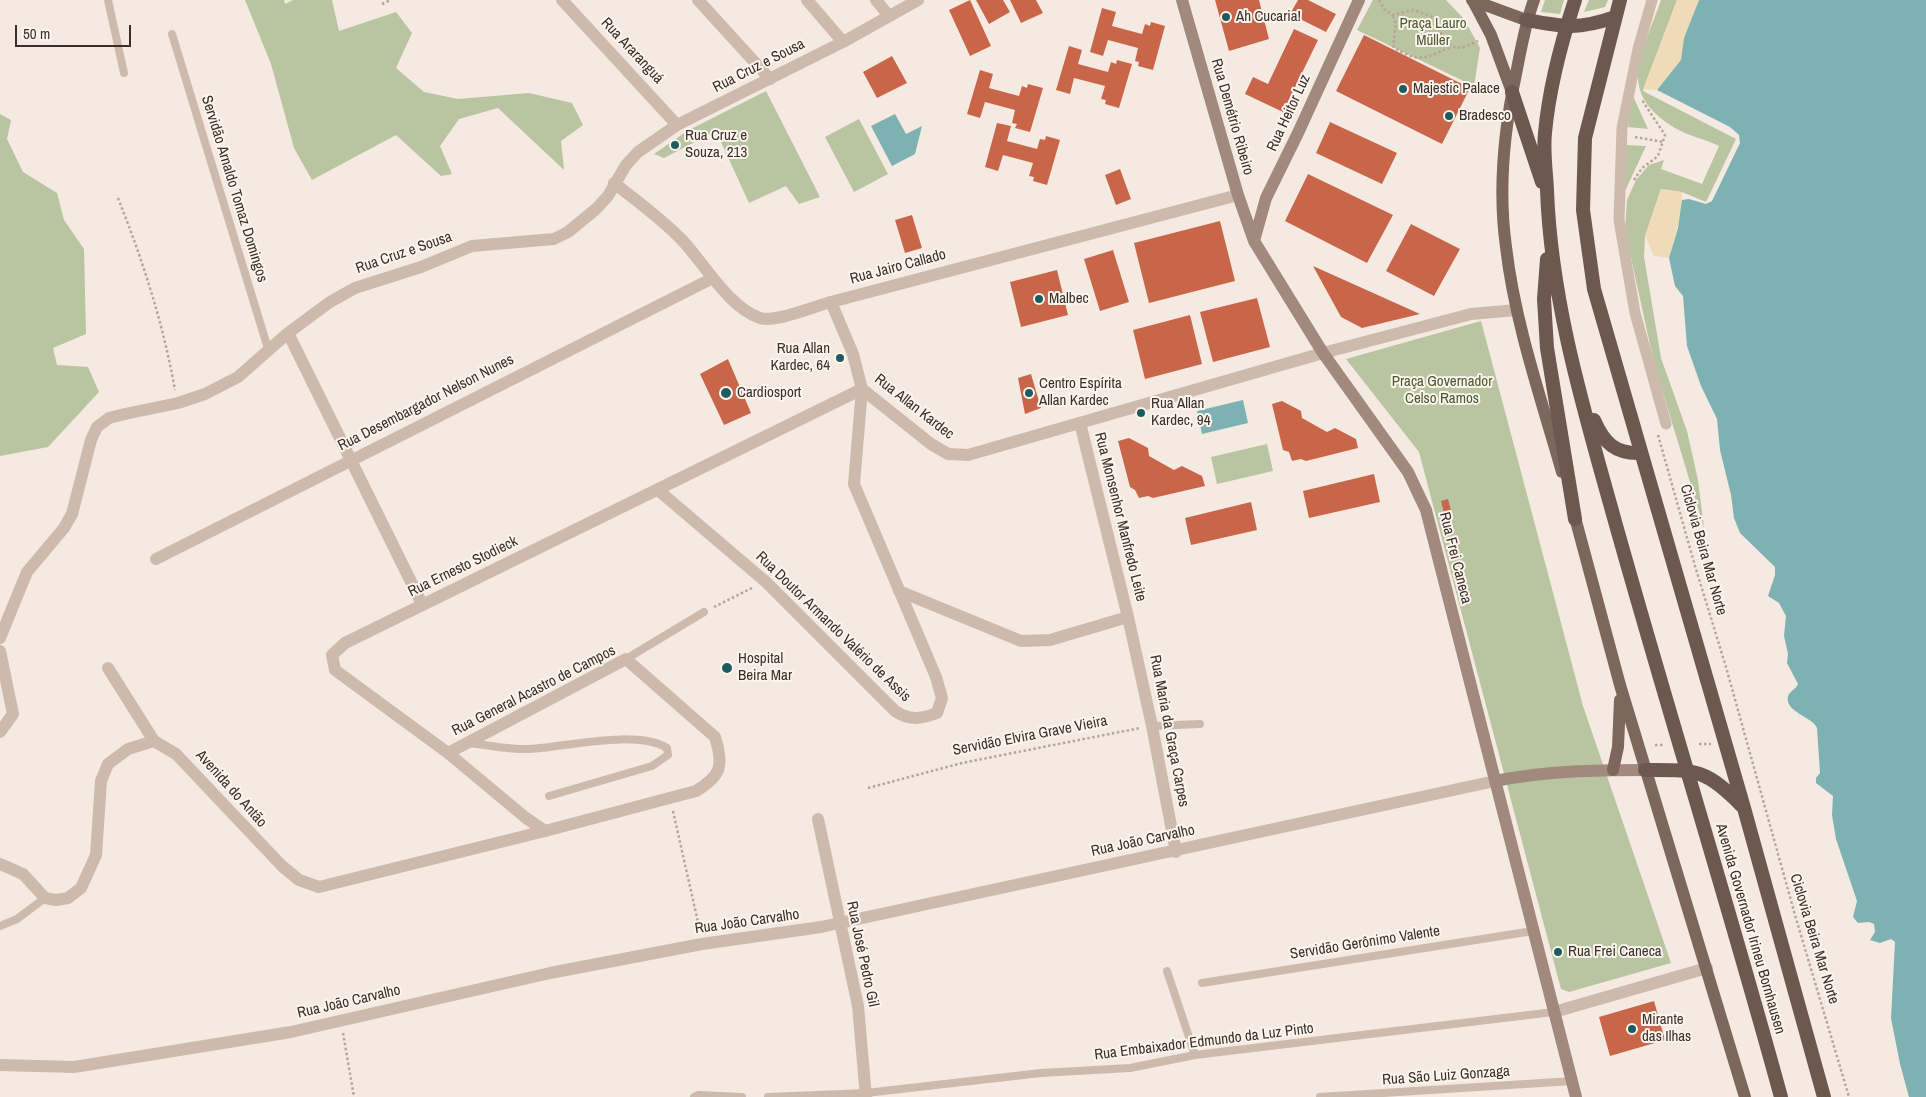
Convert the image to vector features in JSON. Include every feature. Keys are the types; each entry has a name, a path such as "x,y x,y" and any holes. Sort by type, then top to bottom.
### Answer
{"highway":[{"path":"1574,0 1555,70 1544,134 1549,241 1544,299 1547,348 1575,519"},
{"name":"Avenida Governador Irineu Bornhausen","path":"1620,0 1584,138 1583,210 1594,289 1744,808 1824,1097"},
{"path":"1526,20 1566,27 1590,26 1615,17"},
{"path":"1512,92 1547,196"},
{"path":"1549,241 1578,386 1600,434 1616,450 1627,454 1641,453"},
{"name":"Avenida Governador Irineu Bornhausen","path":"1578,386 1686,770 1742,954 1781,1097"},
{"path":"1645,770 1686,770 1711,778 1721,785 1744,808"}],"main road":[{"name":"Rua Demétrio Ribeiro","path":"1182,0 1238,194 1254,241"},
{"name":"Rua Heitor Luz","path":"1254,241 1266,198 1360,0"},
{"path":"1472,0 1526,20"},
{"path":"1472,0 1491,34 1512,92"},
{"path":"1534,0 1526,20 1512,92 1503,185 1506,246 1517,310 1620,685 1707,968 1744,1097"},
{"name":"Rua Frei Caneca","path":"1254,241 1323,354 1408,472 1426,510 1576,1097"},
{"path":"1613,770 1619,729 1620,685"},
{"path":"1495,781 1518,776 1613,770 1645,770"}],"street":[{"name":"Rua Araranguá","path":"562,0 677,125"},
{"path":"698,0 770,79"},
{"path":"807,0 843,42"},
{"path":"876,0 889,16"},
{"name":"Rua Cruz e Sousa","path":"0,638 27,572 64,528 72,514 91,440 97,427 109,418 178,403 205,394 238,377 269,352 288,333 330,302 355,288 421,267 472,246 554,239 568,232 596,209 608,196 614,183 638,152 677,125 843,42 918,0"},
{"path":"1652,0 1631,84 1621,140 1619,204 1621,244 1662,428"},
{"name":"Rua Jairo Callado","path":"614,183 682,240 711,278 745,309 761,318 776,317 1238,194"},
{"name":"Rua Desembargador Nelson Nunes","path":"156,560 350,459 711,278"},
{"name":"Rua Allan Kardec","path":"831,302 853,354 862,389 892,410 931,444 948,454 968,455 1323,354"},
{"path":"1323,354 1471,314 1517,310"},
{"path":"288,333 422,604"},
{"name":"Rua Ernesto Stodieck","path":"545,831 526,818 448,753 335,670 332,655 345,643 422,604 862,389"},
{"name":"Rua Doutor Armando Valério de Assis","path":"658,490 766,582 895,711 906,718 923,719 937,713 942,698 936,677 854,484 862,389"},
{"name":"Rua Monsenhor Manfredo Leite","path":"899,591 1021,641 1050,640 1128,617 1080,423"},
{"name":"Rua Maria da Graça Carpes","path":"1128,617 1152,726 1176,852"},
{"path":"0,651 13,714 0,732"},
{"name":"Rua General Acastro de Campos","path":"448,753 626,659 715,737 720,752 720,765 715,778 696,791 545,831"},
{"path":"0,864 23,874 45,898 56,900 68,898 81,888 91,870 96,855 101,781 108,764 128,749 154,741 108,668"},
{"name":"Avenida do Antão","path":"154,741 176,754 282,866 299,880 319,887 545,831"},
{"name":"Rua João Carvalho","path":"0,1065 74,1067 291,1032 340,1019 550,973 702,944 839,924 1009,885 1176,852 1495,781"},
{"name":"Rua José Pedro Gil","path":"818,819 858,1006 866,1095"},
{"path":"1554,1012 1707,968"}],"lane":[{"path":"108,0 124,73"},
{"name":"Servidão Arnaldo Tomaz Domingos","path":"172,34 269,352"},
{"path":"626,659 704,612"},
{"path":"1152,726 1200,724"},
{"path":"466,743 505,749 530,749 637,740 659,743 667,748 668,755 652,766 549,796"},
{"path":"0,926 17,919 45,898"},
{"name":"Servidão Gerônimo Valente","path":"1202,983 1533,931"},
{"path":"1167,971 1195,1055"},
{"name":"Rua Embaixador Edmundo da Luz Pinto","path":"768,1097 866,1095 1041,1074 1130,1068 1195,1055 1554,1012"},
{"name":"Rua São Luiz Gonzaga","path":"1320,1097 1573,1082"},
{"path":"694,1097 698,1095 742,1097"}],"path":[{"path":"382,4 391,0"},
{"path":"1379,0 1384,9 1393,16 1396,24 1394,46 1397,50 1416,59 1429,57 1452,47 1468,46 1480,38"},
{"path":"1393,16 1413,10 1431,16 1436,21 1444,40 1452,47"},
{"path":"1619,204 1642,168 1658,156 1665,135 1631,84"},
{"path":"1621,140 1639,136 1663,142"},
{"path":"118,198 146,269 162,325 178,403"},
{"name":"Ciclovia Beira Mar Norte","path":"1662,428 1695,566 1726,667 1794,915 1849,1097"},
{"path":"704,612 766,582"},
{"name":"Servidão Elvira Grave Vieira","path":"868,788 962,763 1152,726"},
{"path":"1699,744 1717,744"},
{"path":"1655,745 1668,745"},
{"path":"670,798 702,944"},
{"path":"340,1019 354,1097"}],"green space":[{"path":"245,0 284,0 285,4 293,0 332,0 339,31 396,12 412,33 396,68 424,92 458,99 529,93 572,103 583,125 561,141 564,170 498,108 459,119 440,146 452,174 441,176 396,135 312,180 294,148 271,64"},
{"name":"Praça Lauro Müller","path":"1373,0 1446,0 1464,19 1480,48 1474,86 1357,30"},
{"path":"1545,0 1564,0 1560,14 1541,12"},
{"path":"1589,0 1608,0 1605,7 1584,12"},
{"path":"1661,0 1677,0 1643,91 1736,139 1706,202 1682,192 1661,189 1645,236 1644,257 1661,358 1687,431 1698,480 1704,528 1654,363 1625,230 1627,200 1636,180 1649,165 1664,160 1661,169 1702,184 1719,146 1675,128 1656,114 1645,100 1639,85 1638,70 1641,54"},
{"path":"766,91 820,197 799,204 786,186 749,203 716,131 664,158 654,154 687,131"},
{"path":"1633,96 1648,129 1628,127"},
{"path":"0,114 11,120 7,139 23,172 57,193 64,220 84,249 86,334 53,348 57,365 88,367 99,392 48,447 0,456"},
{"path":"859,119 888,174 854,192 825,137"},
{"path":"1626,145 1646,146 1625,191"},
{"name":"Praça Governador Celso Ramos","path":"1481,321 1583,706 1671,963 1569,992 1561,989 1419,452 1346,359"},
{"path":"1267,444 1273,471 1217,484 1211,457"}],"sand":[{"path":"1677,0 1699,0 1684,38 1681,60 1657,90 1643,89"},
{"path":"1661,189 1682,192 1682,210 1669,258 1654,256 1645,236"}],"water":[{"path":"1699,0 1926,0 1926,1097 1909,1097 1900,1064 1891,1018 1895,942 1891,939 1880,943 1870,940 1875,932 1874,924 1869,922 1858,923 1853,917 1857,901 1836,839 1832,815 1833,796 1816,783 1816,778 1820,773 1817,728 1794,710 1788,702 1789,694 1798,684 1787,663 1788,654 1784,636 1786,616 1779,603 1768,596 1775,575 1775,567 1740,533 1734,518 1731,495 1720,450 1717,419 1701,386 1687,346 1683,296 1675,286 1669,258 1678,228 1682,200 1689,199 1706,204 1712,201 1740,143 1739,135 1730,127 1657,90 1681,60 1684,38"},
{"path":"895,114 906,134 922,126 915,154 892,166 871,126"},
{"path":"1243,400 1248,423 1202,434 1197,411"}],"building":[{"path":"970,0 991,46 970,56 949,10"},
{"path":"976,0 1003,0 1010,12 989,24"},
{"path":"1010,0 1036,0 1043,13 1021,23"},
{"path":"1215,0 1259,0 1269,39 1229,51"},
{"path":"1298,0 1308,0 1336,14 1326,32 1290,14"},
{"path":"1102,8 1116,12 1112,26 1142,34 1145,24 1150,26 1151,22 1165,26 1153,70 1138,66 1139,62 1135,61 1138,48 1108,40 1103,56 1090,52"},
{"path":"1294,29 1318,40 1283,112 1245,94 1253,77 1268,84"},
{"name":"Majestic Palace","path":"1364,35 1470,88 1442,144 1336,91"},
{"path":"1069,46 1082,50 1078,64 1108,72 1111,62 1116,64 1117,60 1132,64 1119,108 1105,104 1106,100 1101,99 1105,86 1074,78 1070,94 1056,90"},
{"path":"892,56 907,83 877,98 863,72"},
{"path":"980,70 993,74 989,88 1019,96 1022,86 1027,88 1028,84 1043,88 1030,132 1015,128 1017,124 1012,123 1015,110 985,102 980,118 967,114"},
{"path":"1330,122 1397,153 1382,184 1316,153"},
{"path":"997,123 1011,126 1007,141 1037,149 1040,139 1045,140 1046,136 1060,140 1047,185 1033,181 1034,177 1029,176 1033,163 1003,155 998,171 985,167"},
{"path":"1120,169 1131,199 1116,205 1105,175"},
{"path":"1308,174 1393,215 1367,263 1285,221"},
{"path":"912,215 922,248 905,253 895,220"},
{"path":"1220,221 1235,281 1149,303 1134,243"},
{"path":"1411,224 1460,249 1434,296 1386,271"},
{"path":"1113,250 1129,302 1100,311 1084,259"},
{"path":"1313,266 1420,314 1362,328 1341,317"},
{"name":"Malbec","path":"1057,270 1068,315 1021,327 1010,282"},
{"path":"1257,298 1270,347 1213,362 1200,312"},
{"path":"1190,315 1202,364 1145,379 1133,330"},
{"name":"Cardiosport","path":"728,359 751,413 724,425 700,374"},
{"name":"Centro Espírita Allan Kardec","path":"1031,374 1041,408 1025,414 1018,378"},
{"path":"1282,401 1301,411 1302,418 1327,432 1335,428 1356,439 1358,448 1306,461 1301,459 1292,461 1289,452 1283,450 1272,404"},
{"path":"1129,438 1148,448 1149,456 1174,470 1182,466 1202,476 1205,486 1153,498 1148,496 1139,498 1135,490 1130,487 1118,441"},
{"path":"1374,474 1380,502 1309,518 1303,491"},
{"path":"1448,499 1451,511 1444,513 1441,501"},
{"path":"1251,502 1257,530 1191,545 1185,518"},
{"name":"Mirante das Ilhas","path":"1654,1001 1665,1040 1610,1056 1599,1017"}],"place":[{"name":"Ah Cucaria!","path":"1226,17"},
{"name":"Majestic Palace","path":"1403,89"},
{"name":"Bradesco","path":"1449,116"},
{"name":"Rua Cruz e Souza, 213","path":"675,145"},
{"name":"Malbec","path":"1039,299"},
{"name":"Rua Allan Kardec, 64","path":"840,358"},
{"name":"Cardiosport","path":"726,393"},
{"name":"Centro Espírita Allan Kardec","path":"1029,393"},
{"name":"Rua Allan Kardec, 94","path":"1141,413"},
{"name":"Hospital Beira Mar","path":"727,668"},
{"name":"Rua Frei Caneca","path":"1558,952"},
{"name":"Mirante das Ilhas","path":"1632,1029"}]}
